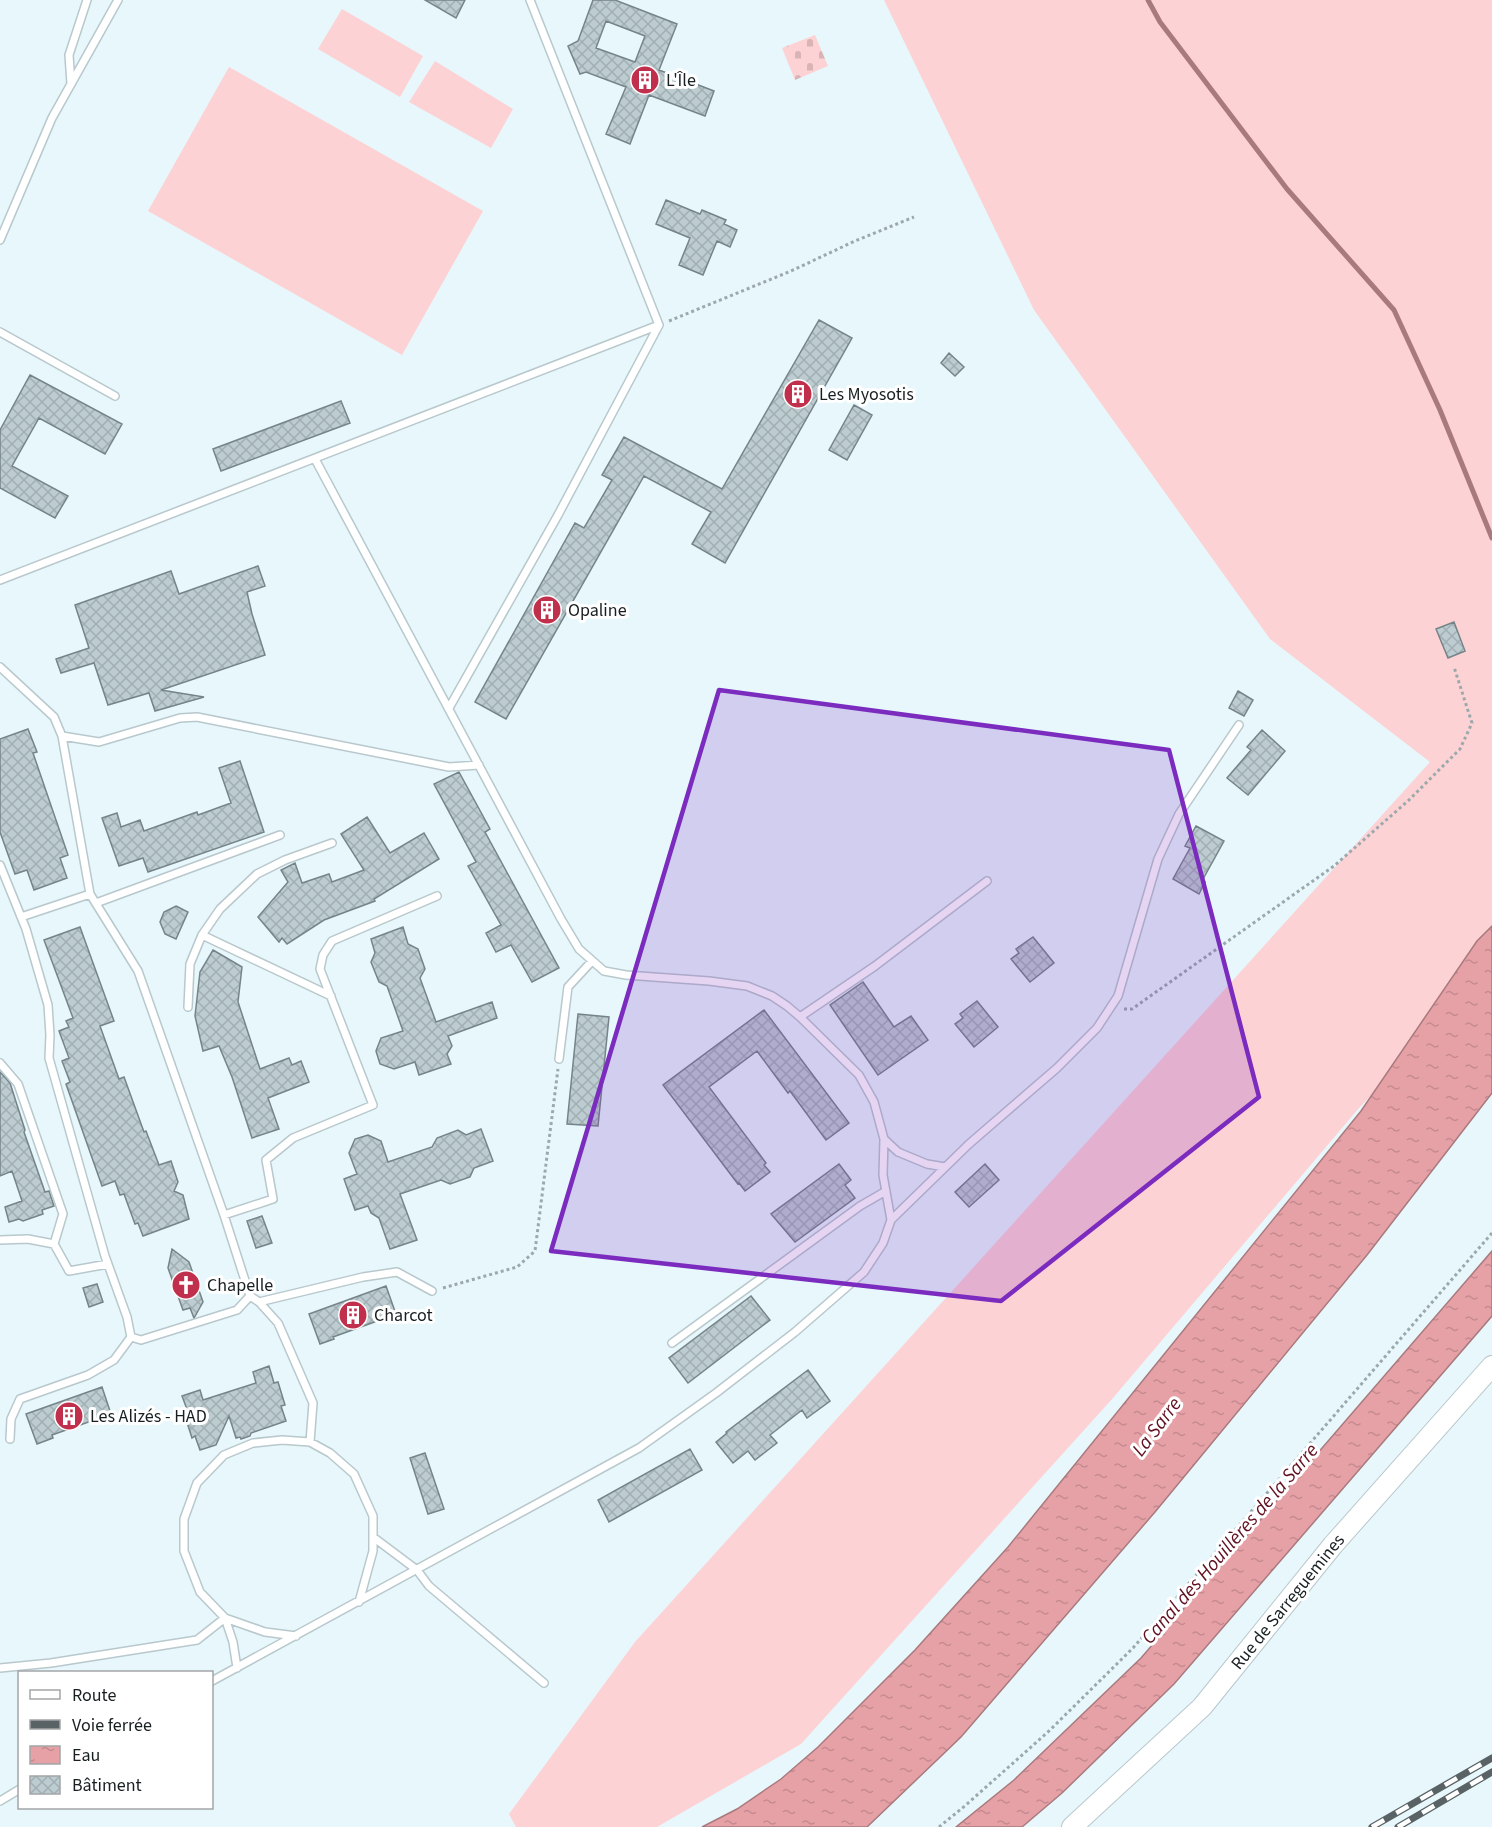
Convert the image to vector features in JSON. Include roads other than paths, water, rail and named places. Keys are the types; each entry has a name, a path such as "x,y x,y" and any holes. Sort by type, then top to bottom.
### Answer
{"street":[{"name":"Rue de Sarreguemines","path":"1072,1827 1202,1707 1334,1545 1492,1366"}],"lane":[{"path":"71,84 69,55 87,0"},
{"path":"0,240 52,118 118,0"},
{"path":"449,708 558,515 659,325 530,0"},
{"path":"0,580 659,325"},
{"path":"0,332 115,396"},
{"path":"315,459 579,949 604,971 747,986 772,996 800,1017 859,1075 874,1102 884,1139 883,1175 891,1220"},
{"path":"0,667 54,717 62,736 90,894 138,970 250,1296 259,1302 278,1323 313,1403 310,1442"},
{"path":"62,736 99,742 180,718 197,717 449,767 479,765"},
{"path":"213,1680 639,1448 717,1393 795,1332 864,1272 883,1243 891,1220 969,1144 1057,1068 1097,1028 1111,1008 1118,996 1158,859 1179,814 1239,725"},
{"path":"96,903 280,835"},
{"path":"188,1007 190,963 202,935 220,909 257,874 285,860 332,843"},
{"path":"0,865 21,918 48,1005 49,1058 108,1264 127,1317 131,1337 114,1360 88,1375 20,1399 11,1419 10,1439"},
{"path":"800,1017 875,966 987,881"},
{"path":"21,918 90,894"},
{"path":"224,1215 273,1199 266,1160 293,1138 373,1105 320,969 323,955 332,941 437,896"},
{"path":"202,935 331,996"},
{"path":"560,1059 568,987 592,961"},
{"path":"0,1063 18,1084 63,1214 54,1244 69,1271 108,1264"},
{"path":"884,1139 898,1152 927,1164 945,1167"},
{"path":"672,1343 860,1206 886,1191"},
{"path":"0,1240 28,1239 54,1244"},
{"path":"259,1302 363,1276 397,1272 432,1291"},
{"path":"131,1337 141,1340 237,1310 250,1296"},
{"path":"237,1668 233,1642 225,1618 200,1592 184,1551 184,1519 197,1483 224,1455 253,1443 282,1440 310,1442 330,1453 354,1474 373,1515 373,1551 359,1602"},
{"path":"373,1537 417,1570 429,1586 543,1683"},
{"path":"225,1618 265,1632 296,1636"},
{"path":"0,1668 51,1663 197,1640 225,1618"},
{"path":"0,1801 18,1790"}],"water":[{"name":"La Sarre","path":"1492,926 1492,1093 1367,1255 1155,1512 961,1737 867,1827 702,1827 737,1809 781,1779 818,1747 915,1650 1008,1547 1361,1111 1477,941"},
{"path":"1492,1251 1492,1316 1174,1684 1062,1793 1022,1827 956,1827 1014,1780 1141,1658"}],"waterway":[{"path":"1148,0 1160,22 1287,189 1394,310 1440,410 1492,538"}],"railway":[{"path":"1372,1827 1492,1758"},
{"path":"1398,1827 1492,1772"}],"place":[{"name":"L'Île","path":"645,80"},
{"name":"Les Myosotis","path":"798,394"},
{"name":"Opaline","path":"547,610"},
{"name":"Chapelle","path":"186,1285"},
{"name":"Charcot","path":"353,1315"},
{"name":"Les Alizés - HAD","path":"69,1416"}],"water label":[{"name":"Canal des Houillères de la Sarre","path":"1230,1544"}]}
